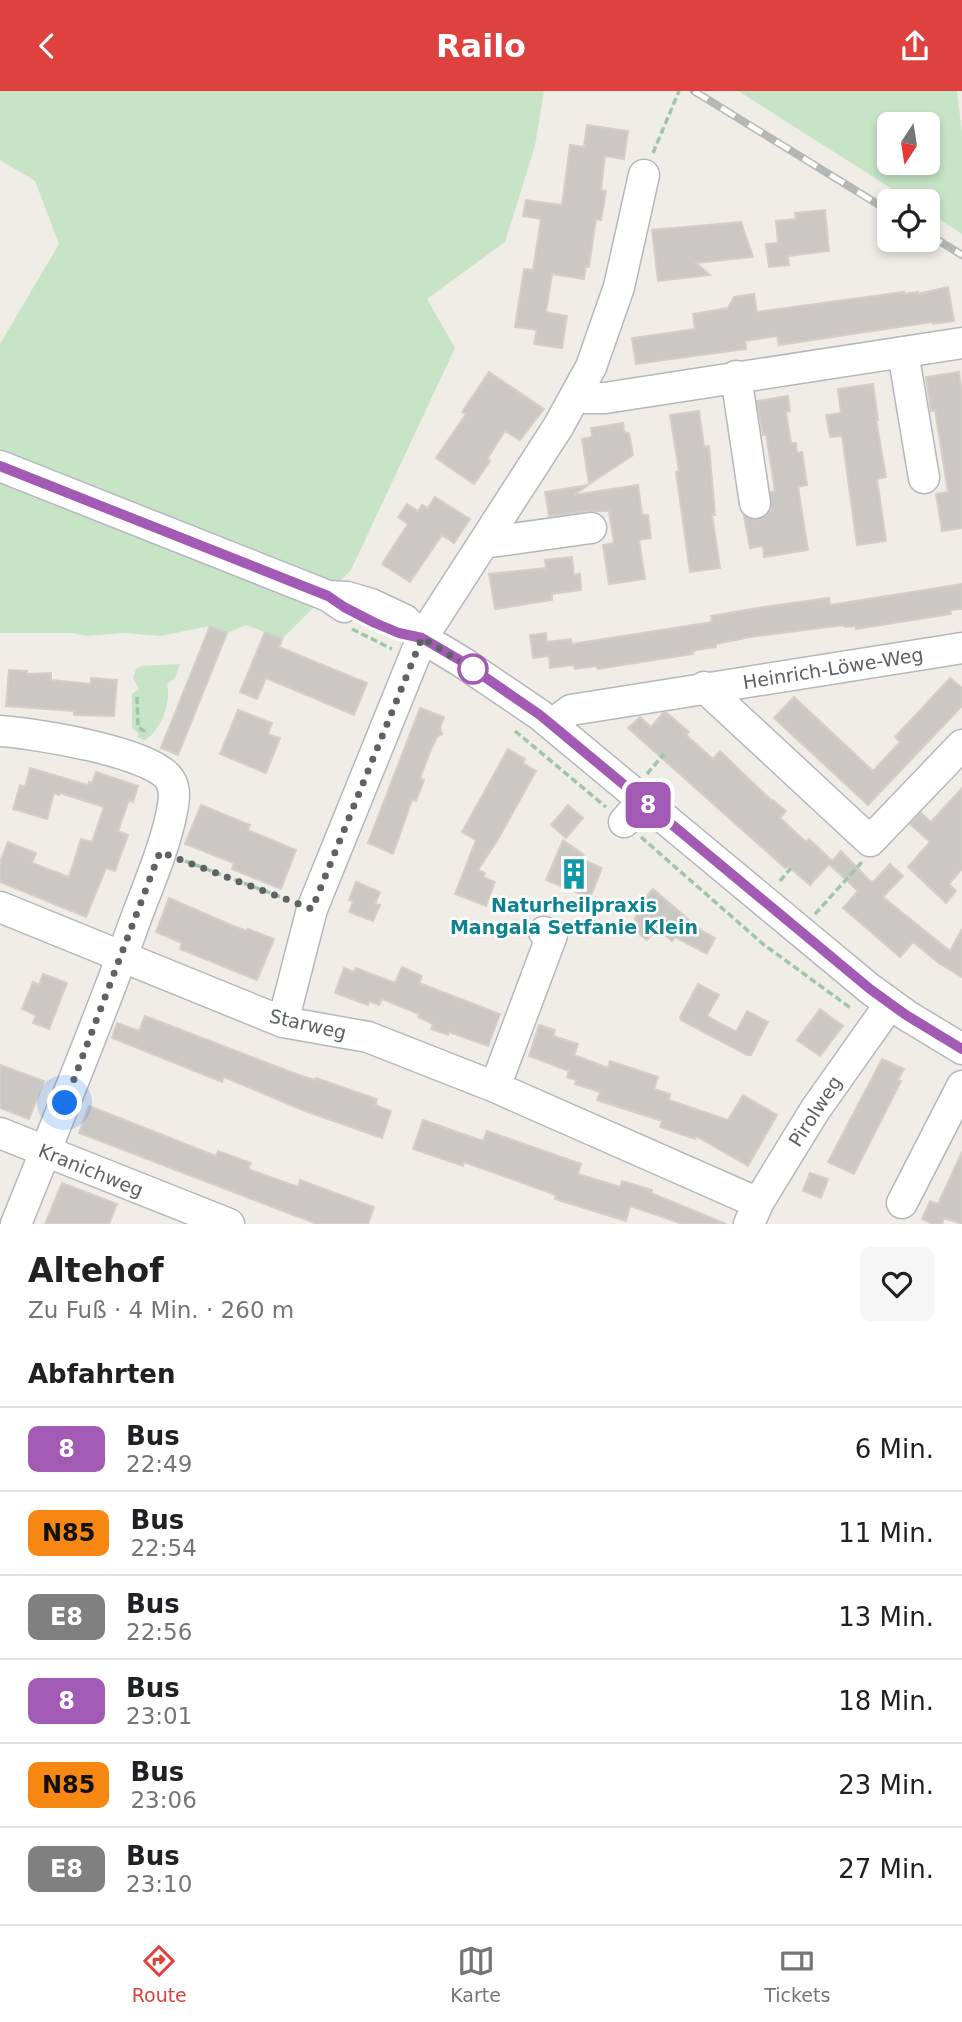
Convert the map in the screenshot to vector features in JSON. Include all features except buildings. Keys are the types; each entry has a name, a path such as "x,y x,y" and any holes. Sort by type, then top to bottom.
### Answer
{"street":[{"path":"282,1022 312,909 417,649 575,398 591,367 619,287 644,174"},
{"path":"575,398 605,398 736,376 962,344"},
{"path":"903,352 925,478"},
{"path":"736,376 755,503"},
{"path":"0,466 328,596 347,597 371,604 414,627 417,649"},
{"path":"483,543 591,528"},
{"name":"Heinrich-Löwe-Weg","path":"552,724 571,710 962,648"},
{"path":"417,649 463,662 552,724 782,917 884,1015 962,1049"},
{"name":"Heinrich-Löwe-Weg","path":"704,687 870,841"},
{"path":"0,731 29,732 134,756 156,766 170,778 175,793 160,852 122,956 16,1224"},
{"path":"870,841 962,744"},
{"name":"Starweg","path":"0,908 282,1022 368,1037 495,1087 753,1214"},
{"path":"495,1087 552,935 544,932"},
{"name":"Pirolweg","path":"753,1214 815,1110 884,1015"},
{"path":"902,1203 962,1086"},
{"name":"Kranichweg","path":"1,1135 46,1152 178,1215 229,1224"}],"path":[{"path":"644,174 679,91"},
{"path":"348,628 417,649"},
{"path":"134,756 140,739 145,734 138,727 137,697"},
{"path":"512,729 638,798 763,944 833,996 884,1015"},
{"path":"638,798 664,754"},
{"path":"815,914 866,857 870,841"},
{"path":"160,852 312,909"},
{"path":"778,884 791,868"}],"green space":[{"path":"0,91 544,91 535,146 505,242 427,299 455,348 351,570 282,639 246,625 227,633 210,626 160,636 124,633 86,636 73,633 0,633 0,344 59,244 35,181 0,160"},
{"path":"738,91 957,91 962,133 962,234 940,220 940,189 892,189"},
{"path":"180,664 175,678 167,684 168,699 163,716 155,731 143,741 132,728 132,694 139,689 133,678 136,669 142,666"}],"railway":[{"path":"694,91 877,204"},
{"path":"940,241 962,255"}],"bus line":[{"name":"8","path":"0,466 328,596 375,623 399,633 422,638 463,662 552,724 870,989 925,1028 962,1049"}],"place":[{"name":"Naturheilpraxis Mangala Setfanie Klein","path":"574,874"}],"route":[{"path":"65,1103 160,852 312,909 422,638 482,675 473,669"}]}
